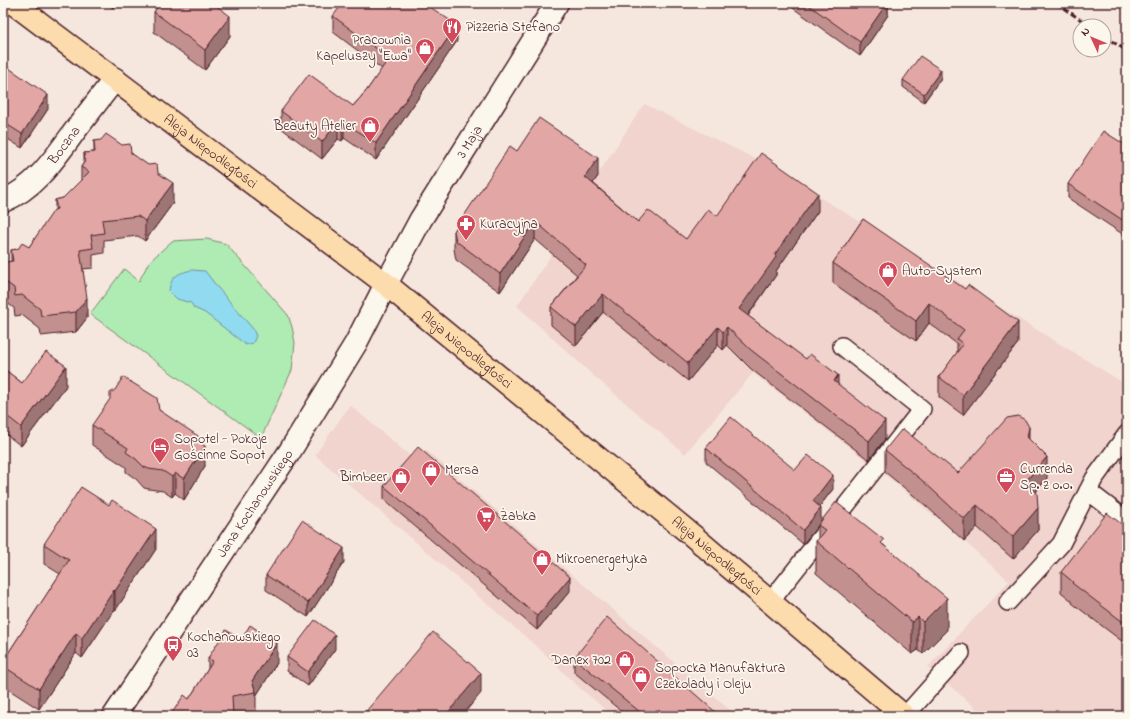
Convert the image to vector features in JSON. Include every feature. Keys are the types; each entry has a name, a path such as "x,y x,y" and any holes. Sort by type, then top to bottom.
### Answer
{"main road":[{"name":"Aleja Niepodległości","path":"13,3 386,284 693,536 904,716"}],"street":[{"name":"3 Maja","path":"386,284 421,219 557,3"},
{"name":"Boczna","path":"3,201 14,196 31,184 57,155 115,79"},
{"name":"Jana Kochanowskiego","path":"114,716 290,452 356,343 386,284"}],"lane":[{"path":"770,602 922,409 842,346"},
{"path":"1008,602 1061,544 1094,479 1127,434"},
{"path":"1088,491 1127,521"},
{"path":"904,716 961,653"}],"shaded area":[{"path":"644,104 764,163 1127,385 1127,716 985,716 928,667 1009,581 964,541 889,478 753,373 685,454 595,377 517,306 568,230 576,208"},
{"path":"350,405 416,461 426,450 737,716 613,716 573,682 544,653 315,455"}],"green space":[{"path":"207,239 226,244 288,315 292,327 295,343 292,370 261,438 90,314 124,269 139,281 149,262 172,241"}],"water":[{"path":"192,270 205,271 253,329 256,336 253,343 246,345 205,313 194,308 191,303 177,299 169,291 171,282 176,276 183,272"}],"building":[{"path":"160,3 213,3 230,16 205,50 154,12"},
{"path":"343,3 424,3 457,25 376,143 344,122 342,125 338,122 322,142 281,111 309,74 353,106 367,90 389,58 333,16"},
{"path":"806,3 887,3 860,42"},
{"path":"920,56 941,70 924,94 903,80"},
{"path":"3,64 48,95 22,134 3,122"},
{"path":"539,118 598,158 585,177 638,222 648,210 686,239 708,209 717,216 761,153 818,193 775,254 776,257 739,309 806,359 810,354 838,375 834,381 885,421 869,441 751,350 727,327 723,332 718,327 688,363 603,294 576,327 551,307 586,265 535,221 500,274 456,241 454,231 510,146 517,151"},
{"path":"1103,131 1127,146 1127,223 1068,184"},
{"path":"106,134 122,145 130,144 131,153 148,165 157,164 158,173 173,183 145,221 138,216 102,220 104,233 91,235 93,248 80,250 87,298 76,312 41,316 40,309 22,295 15,296 14,288 3,280 3,266 5,262 13,261 11,250 18,249 22,243 29,247 54,210 57,209 55,200 63,198 89,172 81,167 85,161 84,153 95,152 94,141 101,140"},
{"path":"863,219 965,289 968,285 1018,322 963,395 939,377 963,344 957,339 964,330 929,303 916,321 833,263"},
{"path":"46,352 66,366 21,427 3,413 3,368 22,383"},
{"path":"123,377 157,398 159,410 198,436 196,440 205,446 184,479 175,473 172,477 163,471 144,467 126,452 128,448 92,425 110,399 110,393 115,390"},
{"path":"1018,416 1025,420 1029,427 1027,437 1047,457 1025,482 1037,493 1038,508 1013,537 977,505 964,519 924,482 885,450 903,429 958,473 1007,418"},
{"path":"731,417 795,470 808,455 833,475 813,501 821,508 803,530 706,448"},
{"path":"418,447 570,577 537,616 384,486"},
{"path":"81,487 109,505 112,500 156,529 82,638 76,633 39,689 3,666 3,661 69,560 44,544"},
{"path":"836,502 884,540 881,543 947,598 923,622 918,617 912,622 816,541 825,530 818,525"},
{"path":"1107,513 1127,528 1127,625 1072,583 1073,582 1061,572"},
{"path":"302,520 344,548 308,603 266,575"},
{"path":"607,617 720,716 645,716 574,658"},
{"path":"315,620 335,635 308,672 287,657"},
{"path":"250,625 277,643 252,681 256,692 232,696 233,716 170,716 184,695 189,699 213,661 208,658 226,630 241,640"},
{"path":"433,632 481,673 445,716 362,716"}],"railway":[{"path":"1056,3 1078,18"},
{"path":"1112,41 1127,51"}],"place":[{"name":"Pizzeria Stefano","path":"452,44"},
{"name":"Pracownia Kapeluszy \"Ewa\"","path":"425,65"},
{"name":"Beauty Atelier","path":"370,143"},
{"name":"Kuracyjna","path":"466,241"},
{"name":"Auto-System","path":"888,288"},
{"name":"Sopotel - Pokoje Gościnne Sopot","path":"160,464"},
{"name":"Mersa","path":"431,487"},
{"name":"Bimbeer","path":"401,494"},
{"name":"Currenda Sp. z o.o.","path":"1006,494"},
{"name":"Żabka","path":"486,533"},
{"name":"Mikroenergetyka","path":"542,576"},
{"name":"Kochanowskiego 03","path":"173,662"},
{"name":"Danex 702","path":"625,677"},
{"name":"Sopocka Manufaktura Czekolady i Oleju","path":"641,693"}]}
